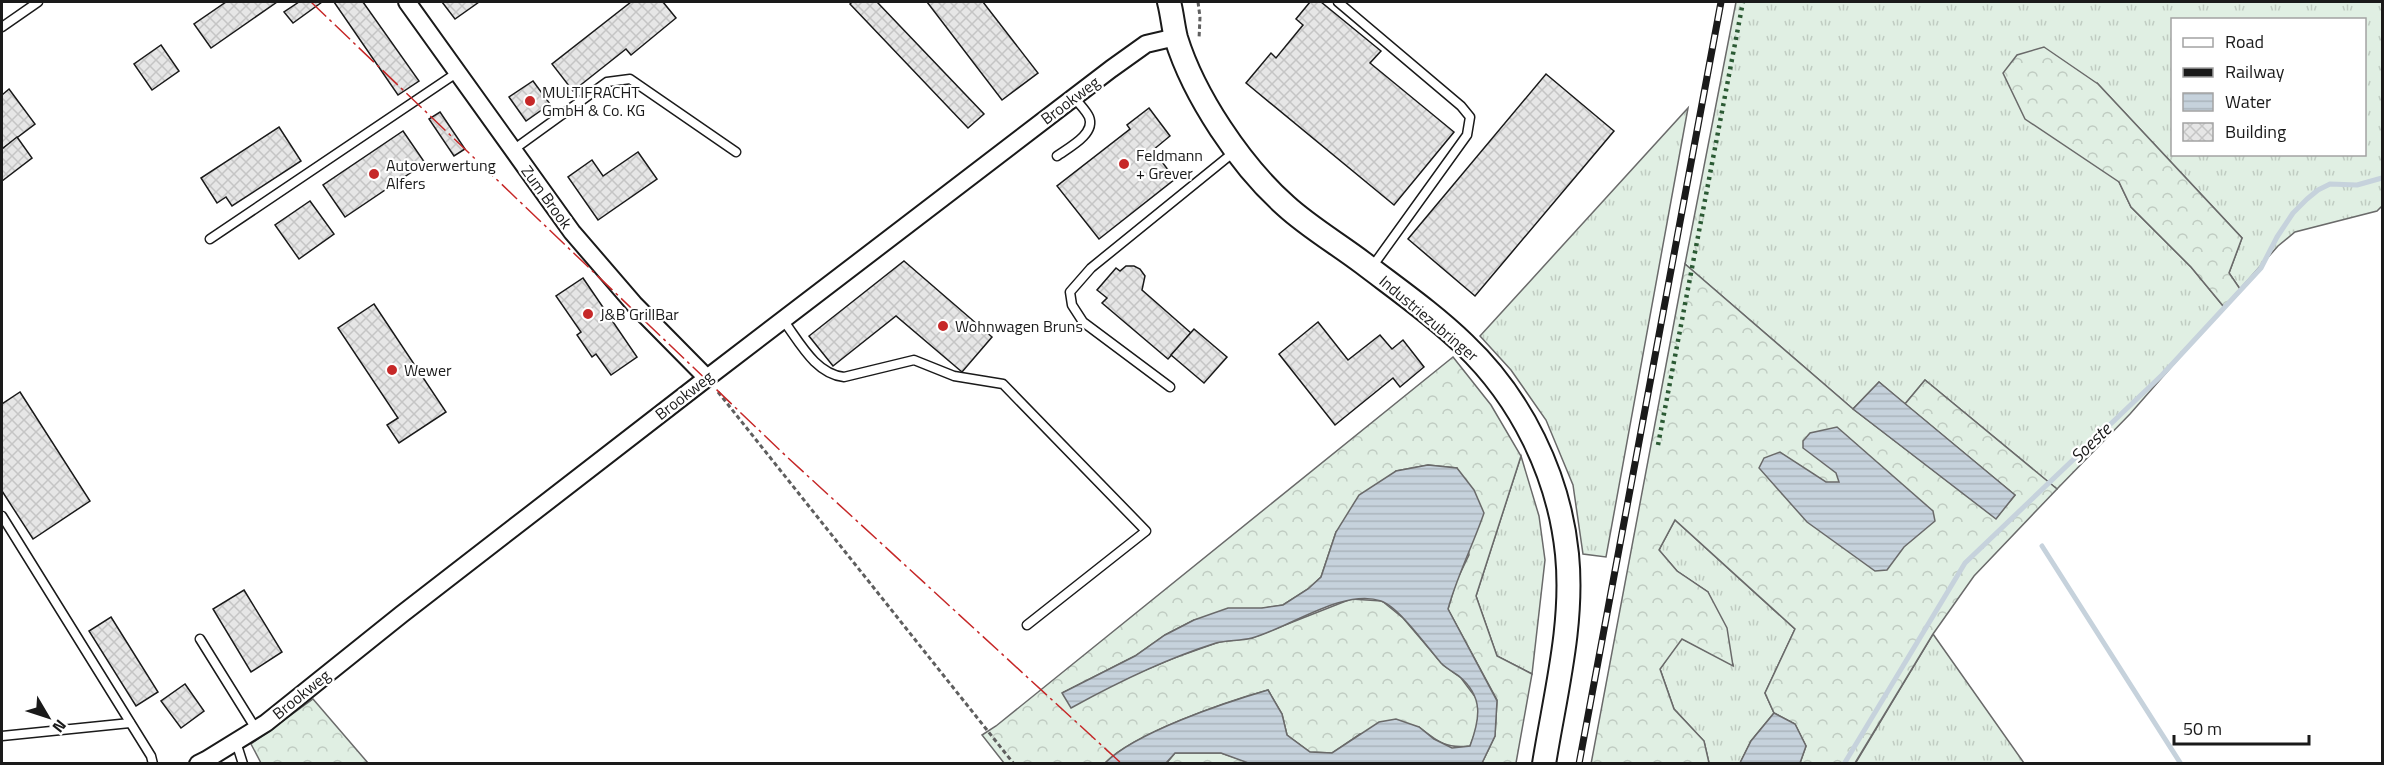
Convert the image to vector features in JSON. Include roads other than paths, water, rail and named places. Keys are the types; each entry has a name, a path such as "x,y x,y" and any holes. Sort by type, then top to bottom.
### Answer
{"street":[{"name":"Zum Brook","path":"407,2 572,232 634,304 707,378"},
{"name":"Industriezubringer","path":"1169,2 1176,37 1193,79 1216,120 1248,165 1286,206 1449,331 1492,374 1507,394 1533,438 1553,487 1566,543 1568,601 1566,633 1544,764"},
{"name":"Brookweg","path":"198,764 256,729 707,378 1146,44 1176,37"}],"lane":[{"path":"2,27 38,2"},
{"path":"1338,2 1461,106 1470,117 1467,135 1371,269"},
{"path":"210,239 458,72"},
{"path":"513,150 607,82 630,79 736,152"},
{"path":"1058,156 1086,134 1089,126 1088,115 1074,98"},
{"path":"1170,387 1083,322 1072,305 1070,292 1091,268 1237,150"},
{"path":"783,320 821,369 832,376 843,377 914,360 954,376 1003,384 1146,531 1027,625"},
{"path":"2,516 153,764"},
{"path":"200,639 256,729"},
{"path":"2,736 130,723"},
{"path":"236,742 243,764"}],"water":[{"path":"1879,382 2015,495 1996,519 1853,409"},
{"path":"1837,427 1933,511 1935,521 1904,547 1887,570 1875,571 1807,522 1759,468 1764,458 1780,452 1826,482 1839,482 1836,473 1803,448 1803,441 1810,433"},
{"path":"1428,465 1457,468 1474,490 1484,513 1448,609 1497,701 1495,736 1482,763 1251,764 1221,753 1175,753 1166,763 1105,763 1137,740 1159,730 1205,711 1268,690 1282,714 1287,735 1310,752 1332,753 1379,722 1396,719 1419,727 1434,739 1452,748 1470,746 1478,718 1473,692 1459,676 1441,663 1396,611 1381,601 1366,598 1333,604 1252,638 1220,642 1178,656 1071,708 1062,693 1135,656 1165,635 1194,620 1228,608 1262,608 1283,605 1308,589 1321,577 1336,532 1359,495 1396,471"},
{"path":"1774,713 1795,724 1806,746 1800,763 1740,763 1751,741"}],"waterway":[{"name":"Soeste","path":"1844,764 1965,563 2162,375 2261,268 2277,237 2293,213 2307,199 2330,184 2357,185 2382,178"},
{"path":"2042,546 2181,764"}],"railway":[{"path":"1579,764 1721,2"}],"place":[{"name":"MULTIFRACHT GmbH & Co. KG","path":"530,101"},
{"name":"Feldmann + Grever","path":"1124,164"},
{"name":"Autoverwertung Alfers","path":"374,174"},
{"name":"J&B GrillBar","path":"588,314"},
{"name":"Wohnwagen Bruns","path":"943,326"},
{"name":"Wewer","path":"392,370"}]}
